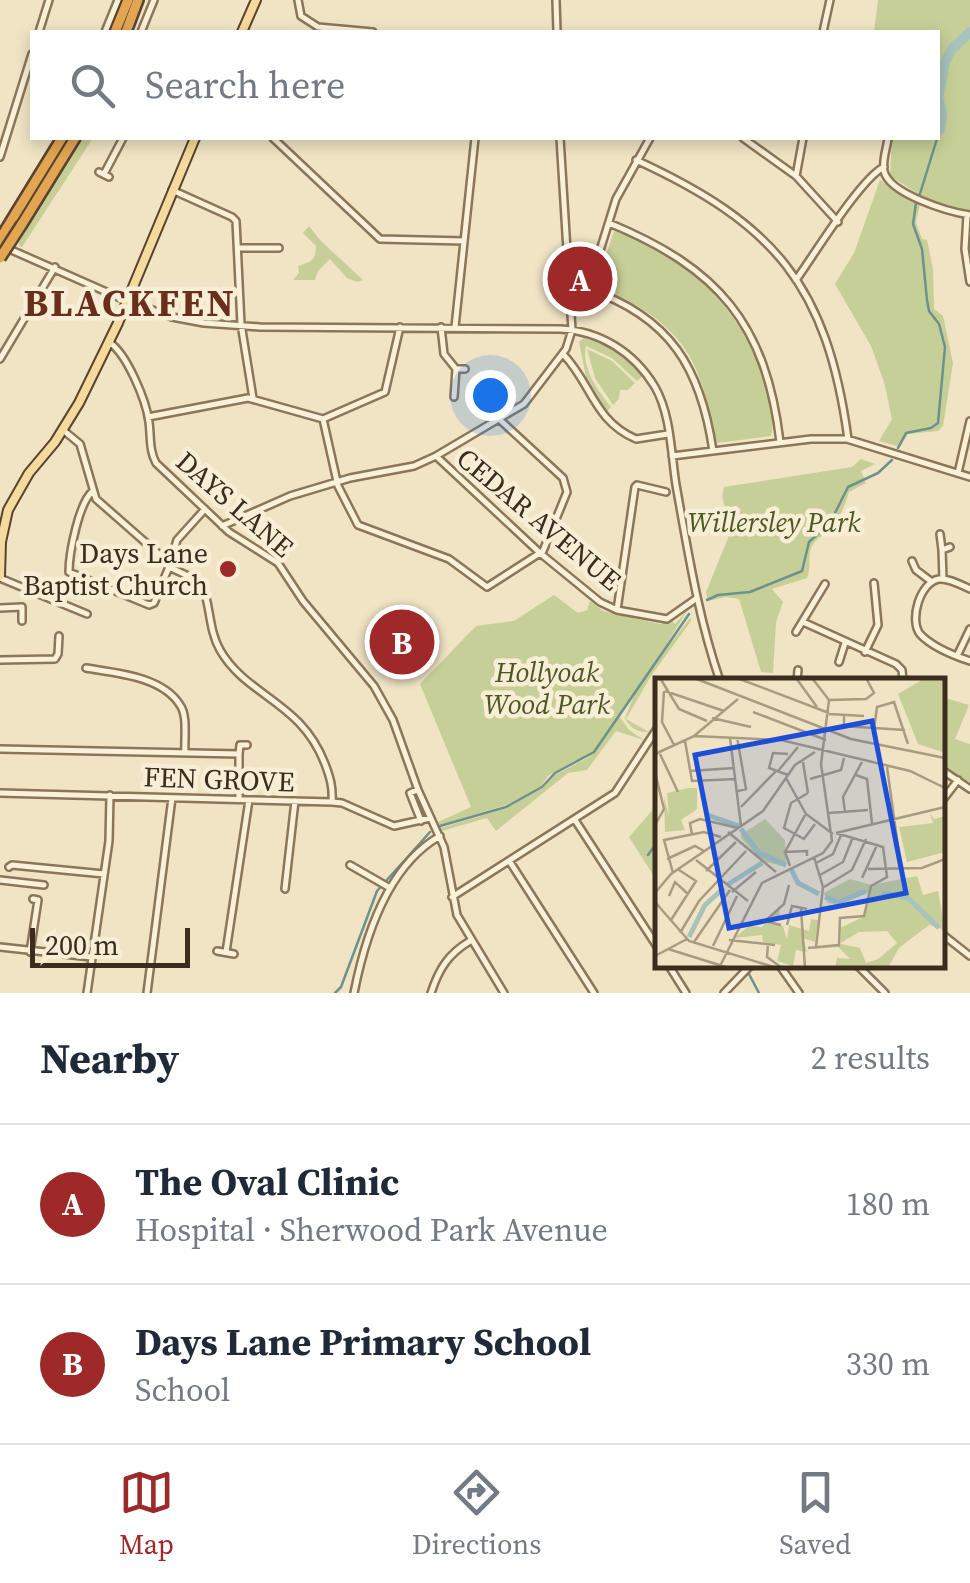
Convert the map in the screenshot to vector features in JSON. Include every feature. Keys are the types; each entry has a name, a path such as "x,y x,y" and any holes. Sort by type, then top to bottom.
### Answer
{"highway":[{"path":"116,30 128,0"},
{"path":"127,30 138,0"},
{"path":"0,258 61,140"},
{"path":"0,242 74,140"}],"main road":[{"path":"243,30 256,0"},
{"path":"0,577 0,542 16,495 63,430 109,342 191,140"}],"street":[{"path":"40,30 49,0"},
{"path":"106,30 118,0"},
{"path":"142,30 154,0"},
{"path":"298,0 300,13 314,26 350,30"},
{"path":"556,0 557,30"},
{"path":"823,30 830,0"},
{"path":"0,157 30,60"},
{"path":"104,174 122,140"},
{"path":"455,327 475,140"},
{"path":"222,526 270,503 337,482 410,467 436,456 528,400 562,353 572,330 560,140"},
{"path":"572,311 582,307 608,223 649,140"},
{"path":"746,140 796,176 838,222"},
{"path":"796,176 803,140"},
{"path":"888,140 884,166 887,178 935,208 969,215 966,249 970,282"},
{"path":"281,141 380,238 464,241"},
{"path":"636,160 691,185 729,209 769,246 796,280 815,310 832,352 848,439"},
{"path":"796,280 875,172 884,166"},
{"path":"172,190 235,218 242,326 253,398"},
{"path":"608,223 680,258 704,276 732,307 764,364 780,442"},
{"path":"0,242 127,300 179,319 242,326 572,330 609,342 636,362 658,395 700,614 717,678"},
{"path":"238,248 279,248"},
{"path":"568,252 598,257"},
{"path":"0,359 55,267"},
{"path":"588,290 621,302 647,318 679,351 701,392 713,452"},
{"path":"148,417 253,398 323,419 386,392 400,327"},
{"path":"440,327 444,354 456,368 454,396"},
{"name":"DAYS LANE","path":"109,342 122,353 148,417 155,461 222,526 278,563 309,608 374,686 394,720 418,790 440,836 448,858 452,897 470,940 504,993"},
{"path":"562,353 576,368 595,406 610,422 636,439 668,434"},
{"path":"456,368 465,368"},
{"path":"323,419 337,482 358,525 449,559 485,586 493,585 540,553 547,545 568,492 567,484 499,419"},
{"path":"958,473 970,421"},
{"path":"63,430 80,444 98,501 170,564 201,582 215,639 229,662 300,721 313,737 332,785 332,802"},
{"path":"672,456 780,442 848,439 970,477"},
{"name":"CEDAR AVENUE","path":"436,456 540,553 600,602 618,610"},
{"path":"666,492 637,485 618,610 666,619 697,598"},
{"path":"93,490 85,498 71,549 70,573 151,606 180,534 206,509"},
{"path":"940,534 946,548 943,579"},
{"path":"912,561 916,570 932,582"},
{"path":"0,577 86,614"},
{"path":"970,588 943,579 932,582 916,612 916,628 923,638 970,661"},
{"path":"866,652 878,625 874,583"},
{"path":"796,632 825,584"},
{"path":"49,608 52,600"},
{"path":"0,608 22,607 22,621"},
{"path":"803,622 899,667 902,678"},
{"path":"956,656 970,629"},
{"path":"0,660 55,660 59,636"},
{"path":"839,662 845,643"},
{"path":"86,668 133,676 174,698 184,713 185,752"},
{"path":"797,678 798,670"},
{"path":"452,897 619,789 655,732"},
{"path":"239,799 240,745 247,744"},
{"path":"0,749 239,754"},
{"path":"945,772 970,789"},
{"path":"945,797 958,780"},
{"name":"DAYS LANE","path":"418,790 410,794 421,821"},
{"name":"FEN GROVE","path":"0,793 332,802 394,826 430,818"},
{"path":"87,993 104,874 110,795"},
{"path":"147,993 172,797"},
{"path":"218,951 230,953 249,800"},
{"path":"285,889 295,801"},
{"path":"575,819 655,943"},
{"path":"354,993 362,954 390,888 424,847 440,836"},
{"path":"16,857 10,866 104,874"},
{"path":"510,862 594,993"},
{"path":"350,865 390,888"},
{"path":"0,880 44,884"},
{"path":"30,952 38,900 33,899"},
{"path":"945,936 970,956"},
{"path":"431,993 450,954 470,940"},
{"path":"0,947 92,956"},
{"path":"670,968 686,993"},
{"path":"724,993 748,968"},
{"path":"781,968 799,993"},
{"path":"860,968 884,993"}],"green space":[{"path":"878,0 970,0 970,212 936,205 890,176 892,140 940,140 940,30 874,30"},
{"path":"80,140 92,140 22,247 19,241"},
{"path":"880,180 920,205 916,222 922,239 927,240 933,269 934,309 943,316 953,363 943,426 938,431 908,434 900,447 879,441 892,419 884,382 871,346 835,284 854,253"},
{"path":"309,226 363,280 347,278 330,259 315,280 293,280 299,273 298,266 315,255 316,246 303,233"},
{"path":"614,231 641,242 690,272 730,313 758,363 771,408 771,436 717,443 696,369 677,338 644,310 596,285"},
{"path":"586,336 622,355 643,376 637,381 612,358 586,346 588,370 611,407 605,413 580,371 586,377 579,342"},
{"path":"587,349 612,361 635,383 628,390 620,390 613,405 595,378"},
{"name":"Willersley Park","path":"861,459 875,464 861,471 866,483 849,492 836,521 812,546 807,578 772,589 783,602 776,622 773,673 761,672 739,599 708,601 706,592 731,531 722,496 724,487 852,467"},
{"name":"Hollyoak Wood Park","path":"554,595 578,613 587,610 590,601 603,611 660,624 663,623 653,620 670,621 688,606 672,621 675,624 687,611 656,661 691,617 691,621 626,719 649,732 635,729 625,718 637,688 619,716 629,730 644,740 616,731 587,770 568,773 496,831 487,818 442,831 441,828 504,809 543,788 553,776 591,756 574,761 548,776 539,789 506,805 440,825 438,822 471,807 420,684 476,626 514,621"},
{"path":"945,698 969,705 955,739 970,744 970,785 945,768"},
{"path":"655,808 655,878 629,837"}],"waterway":[{"path":"940,88 952,49 970,32"},
{"path":"940,106 940,129"},
{"path":"919,197 937,140"},
{"path":"898,448 906,433 938,423 945,347 939,324 929,311 922,249 913,224 916,203"},
{"path":"707,600 750,592 802,571 809,542 830,523 848,487 878,473 892,460"},
{"path":"440,826 506,807 594,752 689,614"},
{"path":"335,993 341,987 377,891 430,832"},
{"path":"648,855 655,845"},
{"path":"749,974 759,993"}],"place":[{"name":"The Oval Clinic","path":"580,279"},
{"name":"Days Lane Baptist Church","path":"228,569"},
{"name":"Days Lane Primary School","path":"402,642"}],"district":[{"name":"BLACKFEN","path":"130,303"}]}
